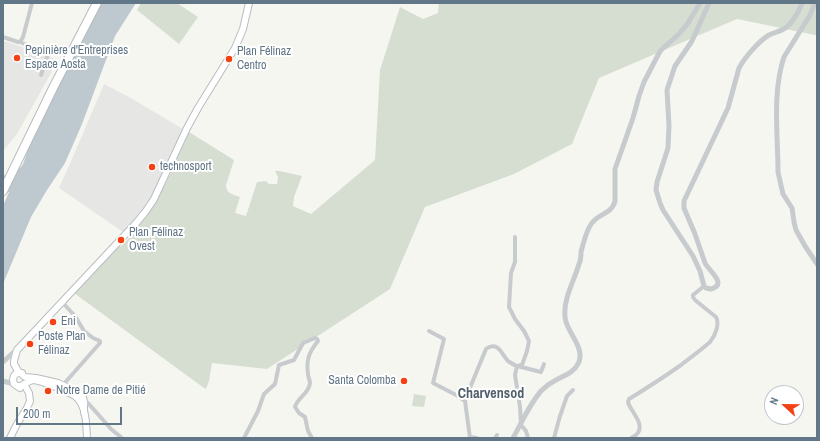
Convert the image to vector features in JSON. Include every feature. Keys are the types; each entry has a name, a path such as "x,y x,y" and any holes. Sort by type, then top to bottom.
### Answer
{"highway":[{"path":"3,191 92,3"},
{"path":"3,181 97,3"}],"main road":[{"path":"10,438 30,401 14,361 17,349 138,222 146,211 154,199 187,128 235,48 243,29 249,3"},
{"path":"12,354 11,365 14,376 13,381 35,380 79,393 83,397 87,438"},
{"path":"14,376 17,373 22,381"},
{"path":"61,387 78,399 84,413"}],"street":[{"path":"20,42 24,37 32,3"},
{"path":"513,438 531,405 541,391 551,382 572,372 579,361 580,355 577,343 566,322 565,310 567,298 580,263 581,252 591,224 594,220 606,214 606,212 614,206 617,162 644,82 661,50 684,28 700,3"},
{"path":"709,3 692,41 675,66 667,90 669,133 668,148 657,182 656,190 663,210 693,256 700,271 704,286 709,289 714,289 717,287 718,281 705,263 684,208 684,200 728,108 742,62 767,36 787,27 802,3"},
{"path":"815,3 810,16 784,57 777,87 778,174 783,194 792,208 796,230 817,264"},
{"path":"798,35 817,7"},
{"path":"3,37 20,42 48,54 41,75"},
{"path":"515,238 515,262 511,273 509,307 529,341 522,365 517,366"},
{"path":"631,438 636,435 640,429 640,426 637,417 629,406 628,402 630,399 690,358 711,341 718,324 718,320 693,297 693,295 704,286"},
{"path":"61,387 100,345 100,341 84,331 75,316 62,302"},
{"path":"429,331 444,339 433,383 466,401"},
{"path":"244,438 258,412 264,394 275,384 279,365 294,360 303,343 315,338 318,341 311,350 307,364 310,383 306,393 296,403 295,407 299,413 305,417 308,431 312,438"},
{"path":"477,438 470,438 466,401 467,395 486,349 492,346 499,348 508,361 517,366 541,372 544,364"},
{"path":"3,362 17,349"},
{"path":"517,366 514,375 520,407 521,425 526,431 528,438"},
{"path":"3,380 14,376"},
{"path":"3,380 22,381"},
{"path":"556,437 564,404 567,396 573,390"},
{"path":"84,402 88,403 111,429 122,438"}],"shaded area":[{"path":"101,3 136,3 115,36 82,124 65,163 31,217 3,284 3,206 9,192 3,193 3,176 19,169 23,164 28,148 87,28"},
{"path":"141,3 177,3 198,17 179,44 137,10"},
{"path":"439,3 817,3 817,34 815,35 737,19 599,78 572,144 514,174 425,207 390,289 267,369 212,363 206,389 74,293 118,247 120,247 129,238 127,236 145,218 164,187 189,132 234,160 226,188 232,194 240,197 235,213 246,216 257,182 266,181 269,184 277,184 278,177 275,171 280,171 302,176 294,197 293,206 311,214 375,160 380,70 400,7 423,19 438,13"},
{"path":"3,41 57,60 17,134 3,151"},
{"path":"104,84 183,129 156,189 142,212 123,232 59,188"},
{"path":"414,394 426,396 424,407 412,406"}],"place":[{"name":"Pepinière d'Entreprises Espace Aosta","path":"17,58"},
{"name":"Plan Félinaz Centro","path":"229,59"},
{"name":"technosport","path":"152,167"},
{"name":"Plan Félinaz Ovest","path":"121,240"},
{"name":"Eni","path":"53,322"},
{"name":"Poste Plan Félinaz","path":"30,344"},
{"name":"Santa Colomba","path":"404,381"},
{"name":"Notre Dame de Pitié","path":"48,391"}],"district":[{"name":"Charvensod","path":"491,394"}]}
